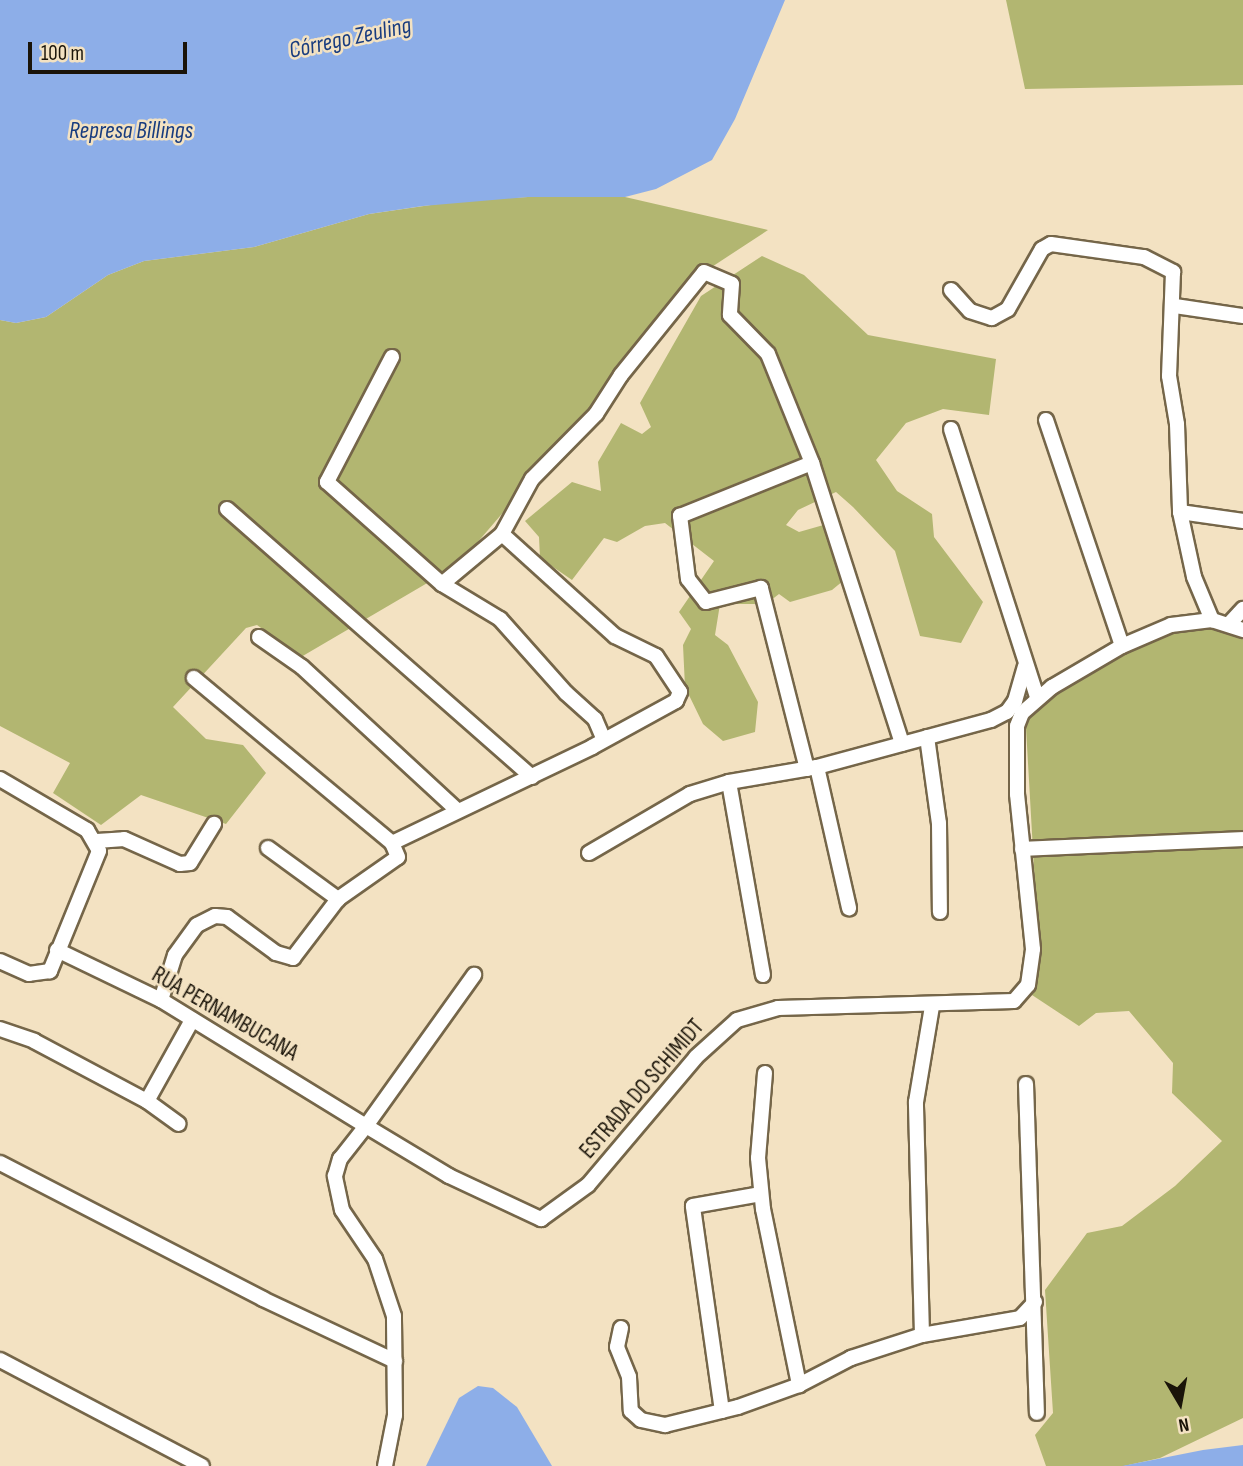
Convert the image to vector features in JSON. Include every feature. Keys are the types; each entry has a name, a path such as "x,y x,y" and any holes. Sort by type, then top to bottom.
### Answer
{"street":[{"path":"951,289 970,311 992,318 1008,309 1042,249 1051,244 1144,257 1173,272 1175,306 1169,376 1177,424 1180,512 1194,577 1212,620"},
{"path":"442,584 502,534 532,479 596,414 621,375 704,272 732,284 730,315 768,354 812,463 902,744"},
{"path":"1175,306 1243,316"},
{"path":"392,357 327,482 442,584 500,619 566,693 595,719 603,738"},
{"path":"1046,420 1122,646"},
{"path":"951,429 1021,640 1025,666 1037,697"},
{"path":"812,463 680,516 688,579 706,602 761,588 849,908"},
{"path":"227,509 532,777"},
{"path":"1180,512 1243,520"},
{"path":"392,843 457,810 532,777 676,701 680,692 656,656 615,636 502,534"},
{"path":"1229,624 1243,609"},
{"name":"ESTRADA DO SCHIMIDT","path":"366,1126 449,1176 530,1217 546,1218 588,1185 696,1057 737,1020 778,1008 1005,1003 1024,993 1033,949 1022,849 1017,726 1037,697 1122,646 1171,625 1212,620 1243,630"},
{"path":"259,637 302,667 457,810"},
{"path":"589,853 690,794 729,782 812,768 1007,712 1015,701 1025,666"},
{"path":"161,1000 175,955 197,925 215,916 227,917 276,953 293,958 338,899 398,857 392,843 194,678"},
{"path":"927,737 939,823 940,912"},
{"path":"0,779 87,830 97,841 99,851 52,967 45,974 29,974 0,961"},
{"path":"729,782 764,975"},
{"path":"97,841 124,839 180,864 190,863 214,824"},
{"path":"1022,849 1243,839"},
{"path":"268,848 338,899"},
{"name":"RUA PERNAMBUCANA","path":"57,950 161,1000 366,1126"},
{"path":"385,1466 396,1415 394,1316 386,1280 337,1196 340,1159 474,975"},
{"path":"922,1335 916,1102 932,1006"},
{"path":"147,1101 192,1020"},
{"path":"0,1029 34,1041 147,1101 179,1124"},
{"path":"765,1073 758,1158 761,1194 799,1385"},
{"path":"1026,1084 1037,1413"},
{"path":"0,1163 263,1299 395,1361"},
{"path":"722,1411 694,1206 761,1194"},
{"path":"621,1328 617,1348 629,1377 629,1404 641,1420 665,1425 722,1411 799,1385 851,1358 922,1335 1020,1318 1035,1302"},
{"path":"0,1360 202,1466"}],"green space":[{"path":"1006,0 1243,0 1243,85 1025,89"},
{"path":"625,197 768,230 695,278 621,375 458,565 301,657 257,625 246,628 173,707 206,739 243,745 266,773 226,824 141,795 101,825 53,793 70,763 0,726 0,320 16,323 46,317 108,275 144,261 254,247 369,214 465,200"},
{"path":"762,256 804,275 868,335 996,359 989,415 943,409 906,423 876,460 897,491 932,514 934,537 983,602 961,643 920,636 895,551 853,507 836,492 798,510 786,525 799,532 827,524 849,576 832,590 790,602 779,594 766,604 720,604 715,635 728,645 758,702 755,732 723,741 703,724 685,687 683,645 691,629 679,612 714,561 665,523 645,526 617,542 604,538 572,580 540,558 539,537 525,521 572,482 601,491 598,462 621,423 642,434 651,427 640,403 701,296"},
{"path":"1203,624 1243,632 1243,1418 1160,1458 1124,1466 1046,1466 1035,1435 1053,1413 1045,1290 1087,1233 1122,1226 1175,1186 1222,1141 1172,1093 1173,1063 1129,1011 1096,1013 1079,1026 1032,995 1039,956 1026,728 1033,708 1095,669 1151,640"}],"water":[{"name":"Represa Billings","path":"0,0 785,0 735,119 712,160 656,189 625,197 528,197 423,206 369,214 254,247 144,261 108,275 46,317 16,323 0,320"},
{"path":"478,1386 493,1388 517,1407 552,1466 426,1466 459,1398"},
{"path":"1243,1445 1243,1466 1122,1466 1203,1450"}],"water label":[{"name":"Córrego Zeuling","path":"350,38"}]}
